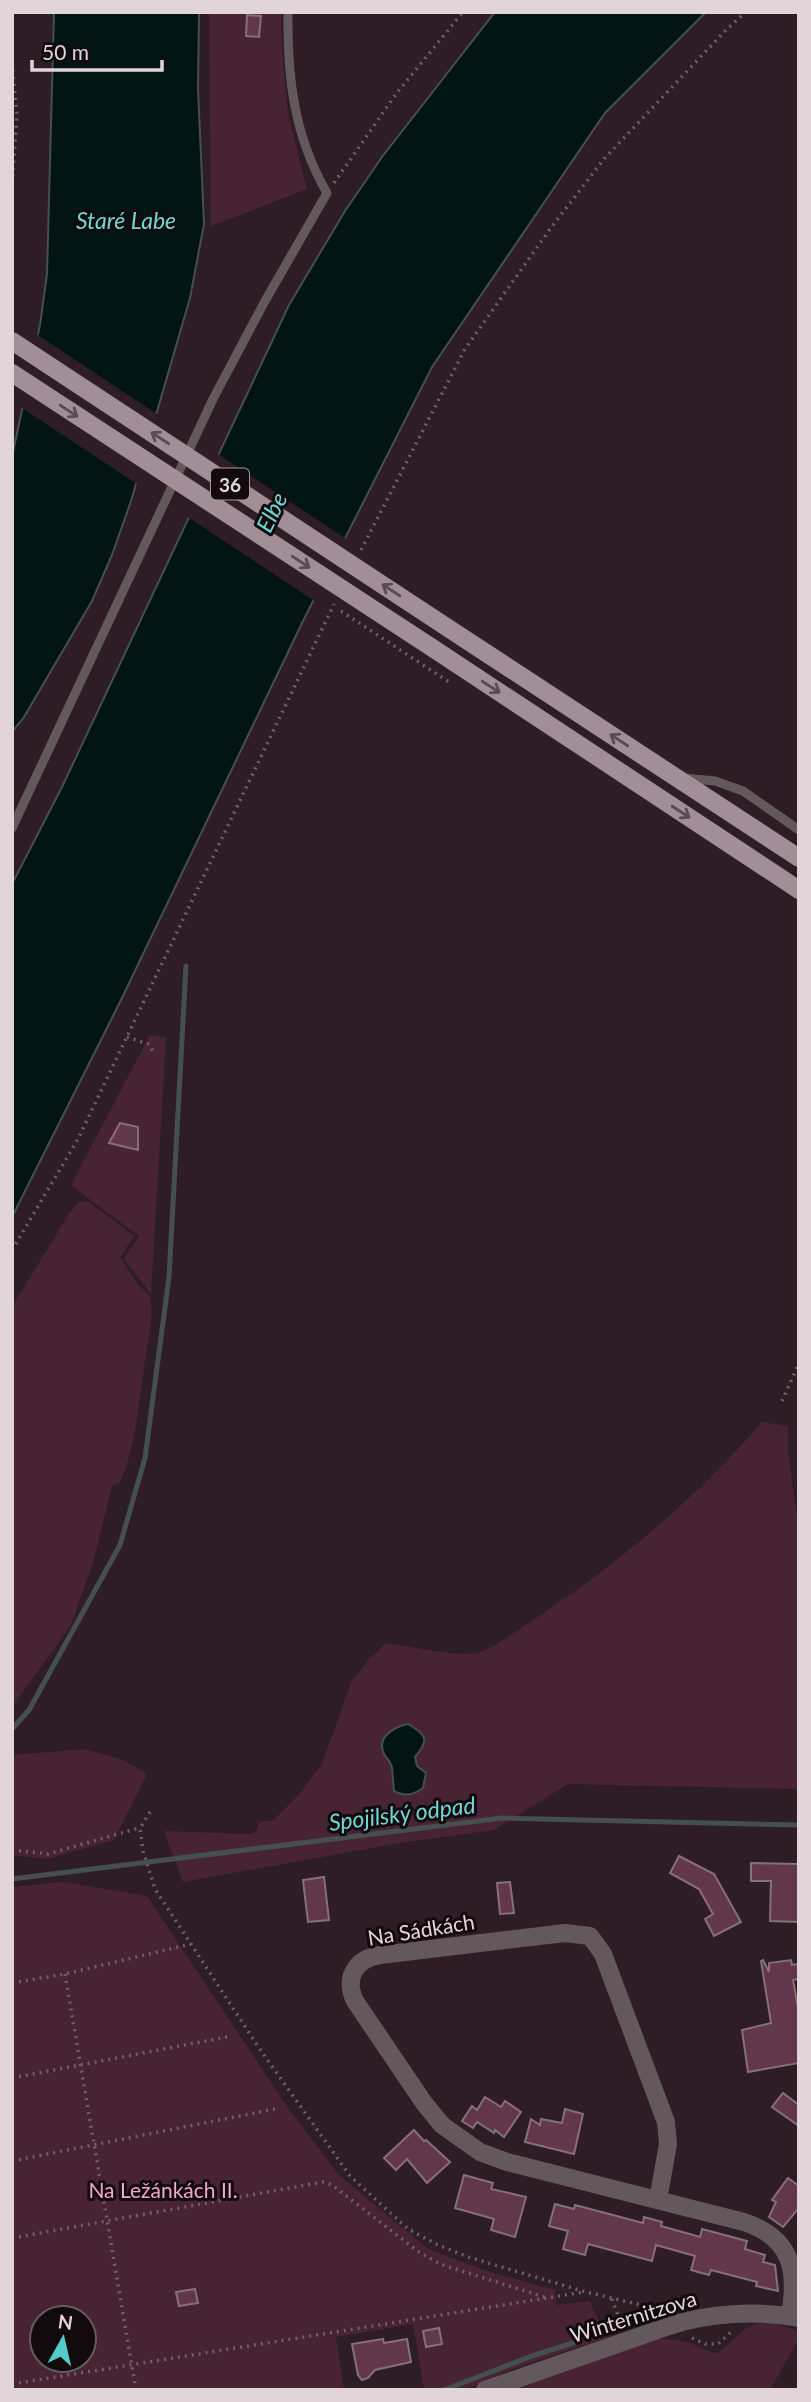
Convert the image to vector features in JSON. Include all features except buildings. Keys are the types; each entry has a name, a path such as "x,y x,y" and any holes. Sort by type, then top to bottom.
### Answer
{"main road":[{"name":"36","path":"12,341 799,858"},
{"name":"36","path":"12,373 799,890"}],"street":[{"name":"Na Sádkách","path":"658,2200 668,2144 666,2122 603,1954 590,1936 565,1933 393,1954 367,1958 355,1967 350,1986 355,2001 424,2103 453,2134 480,2152 507,2162 756,2226 776,2238 792,2266 795,2317"},
{"name":"Winternitzova","path":"485,2390 698,2318 750,2314 795,2317"}],"lane":[{"path":"12,828 213,399 327,193 303,144 293,108 288,54 288,12"},
{"path":"676,777 715,781 743,791 799,830"}],"path":[{"path":"327,193 396,94 463,12"},
{"path":"12,63 17,114 12,186"},
{"path":"423,665 449,682"},
{"path":"127,1037 148,1044 153,1051"},
{"path":"782,1401 799,1363"},
{"path":"150,1812 140,1828 143,1851 155,1889 259,2048 350,2176 408,2229 436,2244 468,2257 586,2292 698,2318"},
{"path":"12,1850 48,1854 140,1828"},
{"path":"12,1983 65,1974 191,1944"},
{"path":"65,1974 136,2390"},
{"path":"12,2078 232,2036"},
{"path":"12,2161 275,2109"},
{"path":"12,2238 323,2182 332,2185 419,2252 440,2264 547,2298"},
{"path":"12,2384 586,2292"},
{"path":"612,2299 628,2340"}],"green space":[{"path":"209,12 281,12 288,114 307,189 211,226"},
{"path":"150,1035 166,1037 151,1294 124,1259 139,1236 71,1185"},
{"path":"87,1201 134,1236 120,1257 136,1282 150,1297 151,1321 139,1408 125,1469 120,1483 112,1486 94,1560 71,1625 12,1707 12,1307 69,1214 79,1202"},
{"path":"762,1422 788,1426 788,1453 799,1530 799,1789 568,1784 494,1830 399,1843 183,1882 164,1831 252,1834 259,1822 274,1820 301,1792 322,1764 351,1683 369,1659 386,1643 468,1654 482,1652 495,1645 591,1580 652,1531 709,1479"},
{"path":"85,1749 121,1759 147,1774 114,1840 47,1859 12,1855 12,1755"},
{"name":"Na Ležánkách II.","path":"63,1882 147,1896 288,2108 339,2175 428,2249 487,2271 555,2290 557,2305 590,2301 606,2338 513,2369 465,2390 424,2390 413,2324 336,2337 344,2390 12,2390 12,1887"},
{"path":"757,2323 773,2323 799,2331 799,2338 770,2390 504,2390 655,2339 690,2343 718,2353 745,2329"}],"water":[{"name":"Staré Labe","path":"54,12 199,12 198,89 204,224 190,298 131,501 112,555 92,601 24,717 12,732 12,457 40,325 47,274"},
{"name":"Elbe","path":"495,12 706,12 605,113 432,367 303,621 120,1002 12,1217 12,884 62,787 289,305 345,211 382,157"},
{"path":"408,1724 424,1738 423,1746 415,1757 417,1766 426,1773 423,1788 405,1795 394,1791 391,1766 384,1754 382,1743 388,1734"}],"pier":[{"path":"35,333 160,416 140,486 19,406"},
{"path":"216,453 348,540 316,602 186,516"}],"waterway":[{"path":"12,1729 29,1710 120,1545 145,1458 169,1277 186,966"},
{"name":"Spojilský odpad","path":"12,1879 502,1818 799,1825"},
{"path":"444,2390 576,2342"}]}
